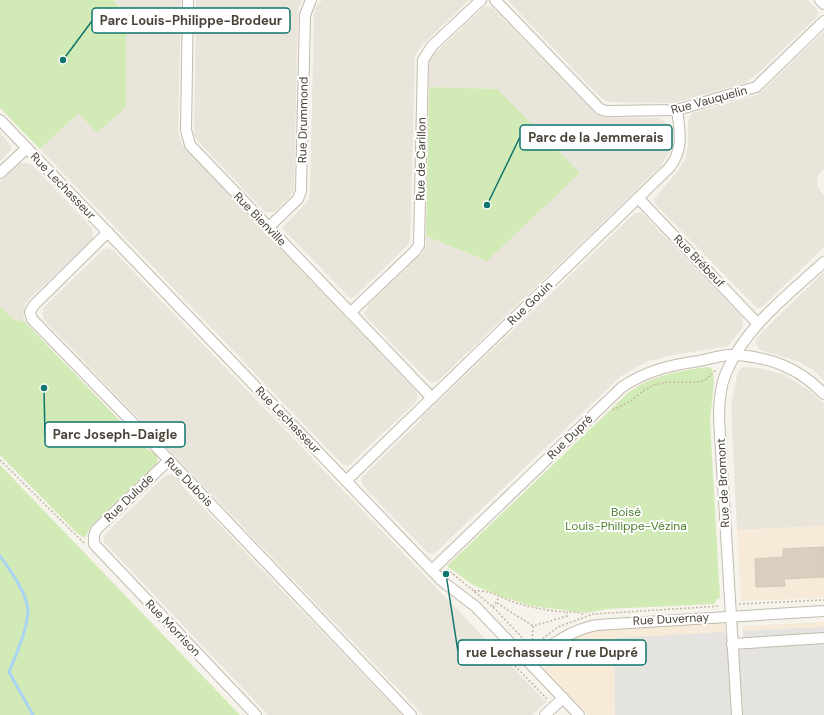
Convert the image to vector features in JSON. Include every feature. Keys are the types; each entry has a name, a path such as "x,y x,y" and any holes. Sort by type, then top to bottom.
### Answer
{"street":[{"name":"Rue Bienville","path":"188,0 187,138 195,151 432,398"},
{"name":"Rue Drummond","path":"269,227 298,199 302,191 305,15 311,0"},
{"name":"Rue de Carillon","path":"350,313 415,252 419,245 423,60 432,46 481,0"},
{"name":"Rue Vauquelin","path":"495,0 600,109 606,111 677,110 756,87 824,21"},
{"path":"820,0 824,4"},
{"name":"Rue Gouin","path":"346,481 639,199 669,168 678,156 681,142 677,110"},
{"name":"Rue Lechasseur","path":"0,120 432,570 452,590 476,608 579,715"},
{"path":"0,173 27,148"},
{"name":"Rue Brébeuf","path":"639,199 758,324"},
{"name":"Rue Dubois","path":"108,232 34,305 31,309 31,317 411,715"},
{"path":"824,262 748,334 736,354 773,362 792,368 809,379 824,394"},
{"name":"Rue Dupré","path":"432,570 622,387 639,376 656,369 736,354"},
{"name":"Rue de Bromont","path":"736,354 726,372 723,382 719,418 737,715"},
{"name":"Rue Dulude","path":"94,538 98,528 169,460"},
{"name":"Rue Morrison","path":"94,538 98,549 256,715"},
{"name":"Rue Duvernay","path":"530,664 556,641 590,626 620,622 824,611"},
{"path":"732,644 824,638"},
{"path":"545,715 563,698"}],"path":[{"name":"Rue Dupré","path":"610,412 631,401 643,391 654,385 674,382 698,382 705,380 718,369"},
{"path":"0,460 83,542"},
{"path":"474,591 482,590 499,597 537,608 577,612 586,616"},
{"path":"493,607 497,603 499,597"},
{"path":"740,604 824,600"},
{"path":"497,603 533,626 566,616 567,612"},
{"path":"532,648 533,626"}],"shaded area":[{"path":"114,0 181,0 178,131 182,145 417,392 417,401 348,466 342,464 40,149 79,113 126,13"},
{"path":"196,0 302,0 298,10 294,190 290,197 274,212 266,212 263,210 194,137"},
{"path":"322,0 469,0 422,45 415,56 410,243 354,297 350,298 282,228 307,202 310,194 314,13 316,7"},
{"path":"507,0 808,0 817,10 818,14 816,18 757,74 745,83 675,103 609,102 602,99"},
{"path":"485,6 493,8 596,114 603,117 659,118 665,122 671,130 671,150 661,166 652,175 438,381 431,383 366,317 364,313 369,307 368,305 422,253 426,245 426,236 487,261 497,89 429,87 429,65 431,57"},
{"path":"824,31 824,169 819,174 817,181 818,188 824,195 824,247 762,307 757,308 655,204 654,199 677,172 685,159 688,147 688,122 692,113 756,95"},
{"path":"0,132 11,146 10,151 0,161"},
{"path":"20,163 29,163 34,167 91,227 93,231 93,239 26,302 23,312 25,322 13,319 0,306 0,182"},
{"path":"635,213 641,213 645,216 742,317 743,327 728,346 678,354 648,361 621,376 434,554 428,553 363,486 361,481 362,477 422,419 421,418"},
{"path":"108,248 113,250 546,702 532,715 423,715 44,320 42,313 44,307 103,250"},
{"path":"824,272 824,380 812,369 797,361 760,350 755,342 758,336"},
{"path":"744,367 759,368 783,374 810,391 824,404 824,526 737,530 731,405 739,370"},
{"path":"171,474 177,477 181,485 402,715 268,715 103,541 105,534 165,476"},
{"path":"824,526 824,598 741,601 737,530"},
{"path":"718,622 723,624 725,628 726,639 743,638 743,626 824,622 824,715 588,715 546,671 542,664 544,659 557,648 576,637 594,631"},
{"path":"824,627 824,715 615,715 614,638 725,632 726,640 743,639 743,631"}],"green space":[{"path":"0,0 113,0 126,13 126,107 97,133 79,113 40,149 0,108"},
{"path":"429,87 497,89 580,173 487,261 426,236"},
{"path":"0,306 13,319 25,322 147,449 157,455 157,463 90,527 85,538 77,533 0,455"},
{"name":"Boisé Louis-Philippe-Vézina","path":"708,367 712,369 714,380 710,421 720,598 718,598 714,604 607,609 586,613 532,606 473,585 447,566 628,393 656,378 676,372"},
{"path":"0,465 240,715 0,715"}],"building":[{"path":"824,547 824,577 784,579 785,586 756,587 755,559 783,557 783,549"}],"waterway":[{"path":"0,556 17,582 25,596 27,603 28,610 26,625 9,672 33,715"}],"place":[{"name":"Parc Louis-Philippe-Brodeur","path":"63,60"},
{"name":"Parc de la Jemmerais","path":"487,205"},
{"name":"Parc Joseph-Daigle","path":"44,388"},
{"name":"rue Lechasseur / rue Dupré","path":"446,574"}]}
